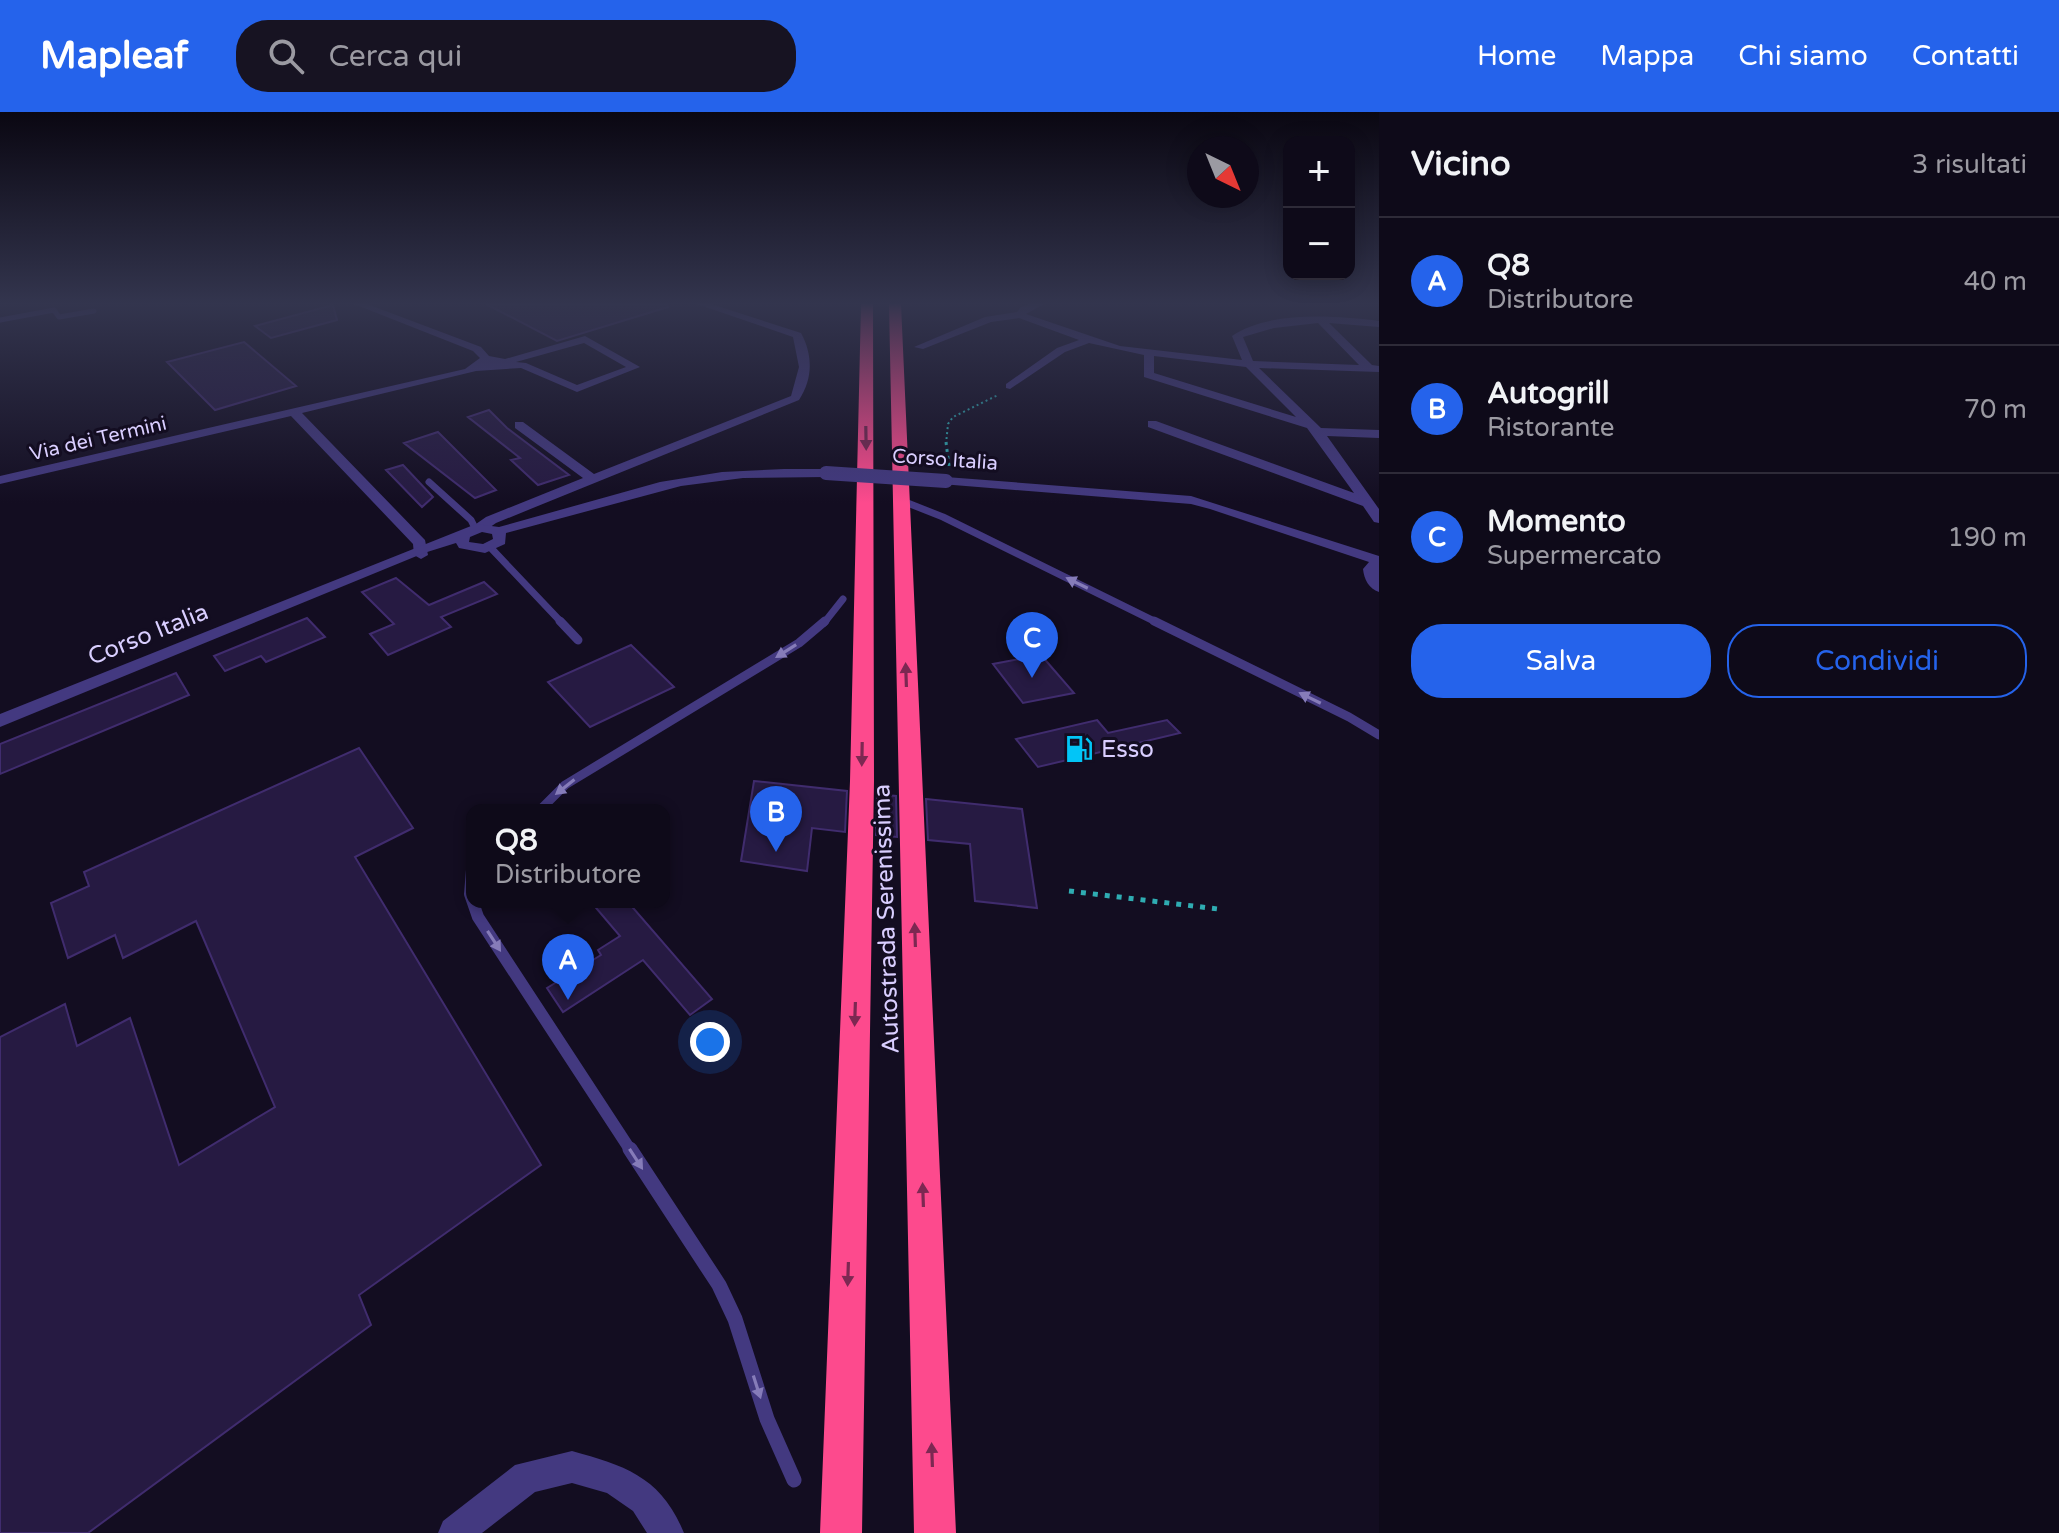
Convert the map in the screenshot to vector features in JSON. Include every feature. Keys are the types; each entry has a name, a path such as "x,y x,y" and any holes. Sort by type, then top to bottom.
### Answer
{"highway":[{"name":"Autostrada Serenissima","path":"841,1533 862,781 866,370"},
{"name":"Autostrada Serenissima","path":"897,370 935,1533"}],"street":[{"name":"Via dei Termini","path":"0,480 464,370"},
{"path":"534,370 577,389 626,370"},
{"path":"470,534 491,520 788,401 800,391 802,370"},
{"path":"1010,386 1032,370"},
{"path":"1148,370 1148,375 1315,429 1379,434"},
{"path":"1255,370 1315,429 1379,519"},
{"path":"294,412 420,543 420,553"},
{"path":"1152,424 1368,503"},
{"path":"519,425 594,480"},
{"name":"Corso Italia","path":"470,534 479,549 541,521 658,487 716,476 776,471 949,478 1191,500 1228,508 1376,563"},
{"name":"Corso Italia","path":"0,721 314,593 470,534 497,539"},
{"path":"1376,563 1371,577 1379,587"},
{"path":"455,1533 527,1477 572,1467 615,1479 645,1499 667,1533"}],"lane":[{"path":"429,482 471,520 470,534"},
{"path":"900,500 943,517 1329,707 1379,735"},
{"path":"497,539 578,640"},
{"path":"546,804 565,785 710,700 818,630 843,599"},
{"path":"474,908 719,1285 735,1319 767,1419 794,1480"}],"path":[{"path":"949,478 944,432 946,424 958,414 986,402 1010,386"},
{"path":"1069,891 1218,909"}],"building":[{"path":"175,370 277,370 296,386 215,410"},
{"path":"489,410 507,428 569,475 538,485 511,460 520,458 468,417"},
{"path":"438,432 496,490 475,498 404,443"},
{"path":"403,465 433,497 422,507 386,470"},
{"path":"396,578 429,605 484,582 497,594 441,617 451,627 388,655 370,634 394,624 362,592"},
{"path":"307,618 325,637 266,662 261,656 225,671 214,656"},
{"path":"631,645 674,687 590,727 548,682"},
{"path":"1041,655 1074,693 1023,703 993,664"},
{"path":"176,673 189,695 0,774 0,744"},
{"path":"1097,720 1108,733 1167,720 1180,733 1038,767 1016,739"},
{"path":"359,748 413,828 355,857 541,1165 359,1295 371,1325 88,1533 0,1533 0,1037 65,1004 77,1046 130,1018 179,1165 275,1107 196,921 123,958 115,935 68,958 51,903 89,886 84,872"},
{"path":"754,781 847,791 845,832 812,828 807,871 741,861"},
{"path":"877,794 896,796 897,837 876,835"},
{"path":"926,799 1022,809 1037,908 975,901 970,844 928,840"},
{"path":"596,908 633,908 712,999 690,1015 643,960 563,1012 547,988 601,955 598,950 620,936"}],"place":[{"name":"Momento","path":"1032,678"},
{"name":"Esso","path":"1079,749"},
{"name":"Autogrill","path":"776,852"},
{"name":"Q8","path":"568,1000"}]}
